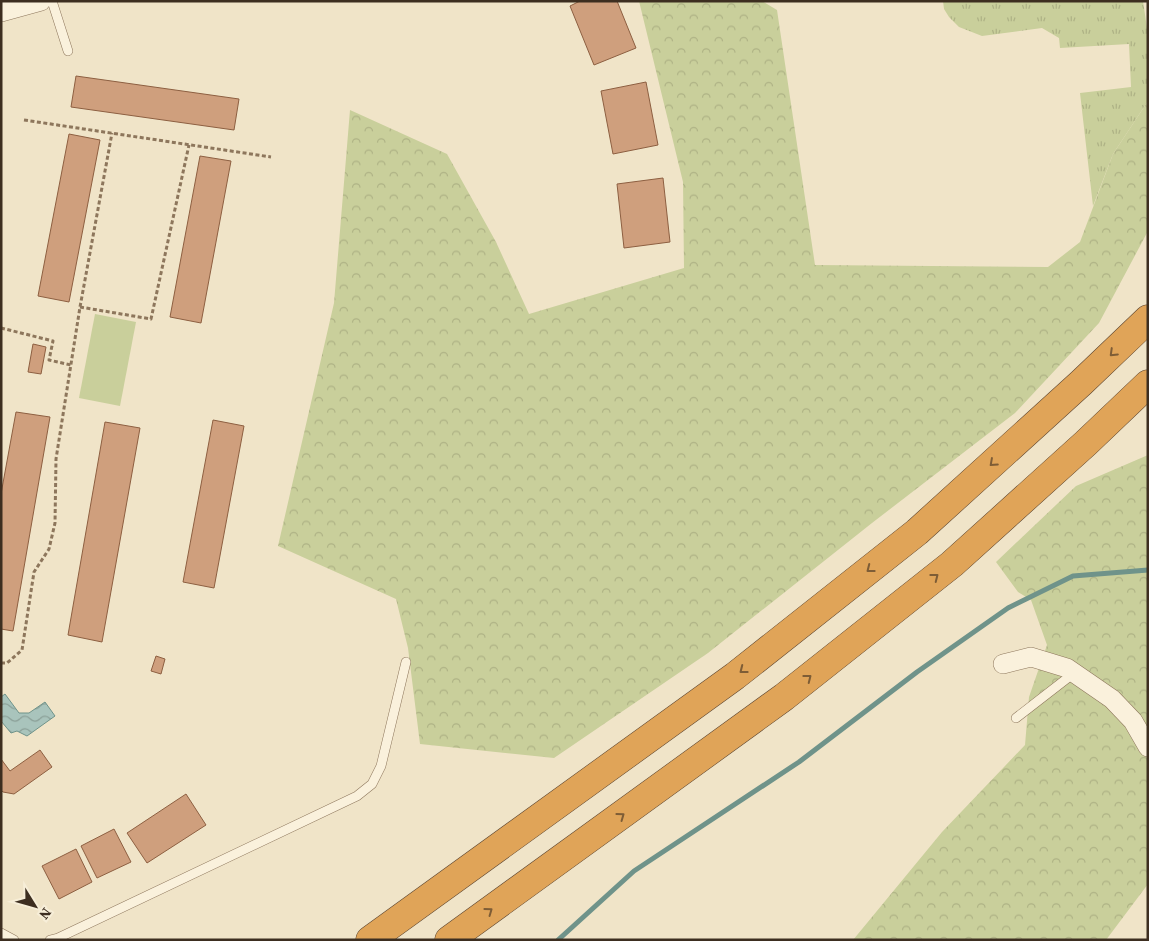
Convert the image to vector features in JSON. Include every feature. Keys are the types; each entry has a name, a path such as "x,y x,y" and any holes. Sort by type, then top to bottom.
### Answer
{"highway":[{"path":"370,940 735,676 916,532 1081,384 1148,319"},
{"path":"449,940 784,697 952,564 1148,384"},
{"path":"354,940 419,904"}],"street":[{"path":"1,12 41,1"},
{"path":"1003,664 1031,657 1067,668 1112,699 1133,721 1148,747"}],"lane":[{"path":"52,1 68,51"},
{"path":"50,940 58,938 358,796 372,784 380,766 406,662"},
{"path":"1016,718 1074,673"},
{"path":"1,933 14,940"}],"path":[{"path":"24,120 271,157"},
{"path":"1,663 7,663 22,650 34,572 49,549 55,523 56,459 80,307 112,133"},
{"path":"80,307 151,319 190,145"},
{"path":"1,328 53,341 50,360 71,365"}],"green space":[{"path":"639,1 762,1 777,10 815,265 1048,267 1080,242 1113,154 1148,101 1148,231 1099,323 1015,413 708,653 554,758 420,744 408,648 396,599 278,546 334,303 350,110 447,154 496,242 529,314 684,268 683,182"},
{"path":"943,1 1143,1 1148,35 1148,101 1113,154 1093,206 1080,93 1131,87 1129,44 1060,48 1059,38 1042,28 982,36 959,27 944,9"},
{"path":"95,314 136,322 120,406 79,398"},
{"path":"1148,455 1148,884 1106,940 853,940 942,832 1025,745 1029,697 1047,645 1031,600 1018,592 996,562 1076,486"}],"water":[{"path":"5,694 19,713 29,713 45,702 55,716 27,736 17,731 11,733 1,721 1,697"}],"building":[{"path":"580,1 617,1 636,48 594,65 570,6"},
{"path":"76,76 239,99 234,130 71,107"},
{"path":"646,82 658,145 613,154 601,91"},
{"path":"69,134 100,140 69,302 38,296"},
{"path":"200,156 231,161 201,323 170,317"},
{"path":"663,178 670,242 624,248 617,184"},
{"path":"33,344 46,347 41,374 28,372"},
{"path":"16,412 50,417 13,631 1,629 1,494"},
{"path":"213,420 244,426 214,588 183,582"},
{"path":"105,422 140,428 102,642 68,635"},
{"path":"156,656 165,659 161,674 151,671"},
{"path":"40,750 52,767 14,794 3,792 1,790 1,759 10,771"},
{"path":"186,794 206,825 147,863 127,833"},
{"path":"114,829 131,862 97,878 81,846"},
{"path":"76,849 92,882 59,899 42,866"}],"waterway":[{"path":"558,940 634,871 799,762 917,672 1008,608 1073,576 1148,570"}]}
